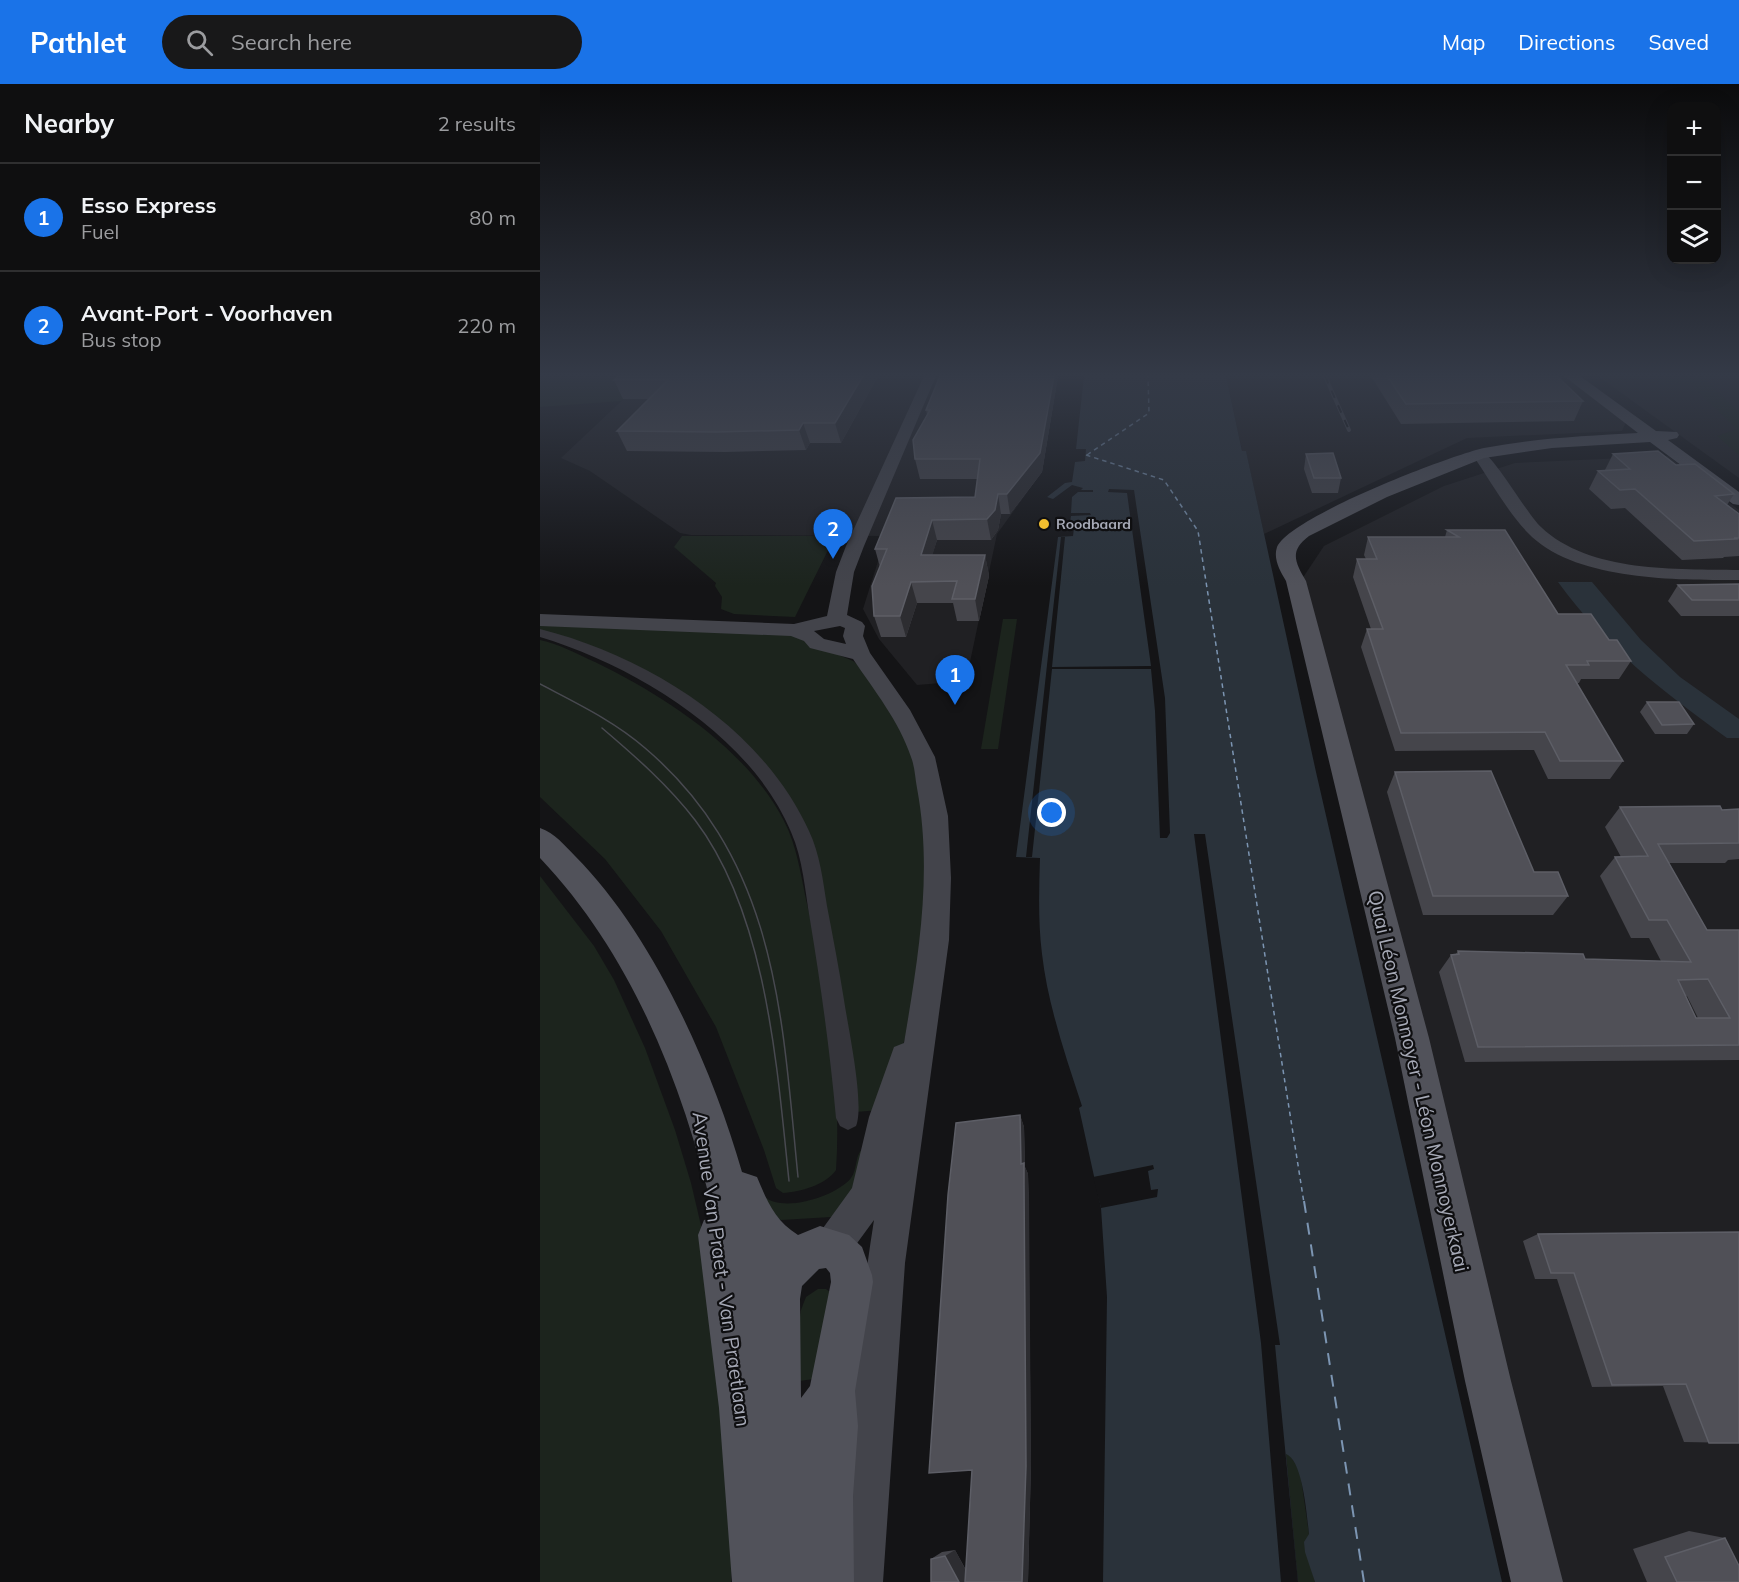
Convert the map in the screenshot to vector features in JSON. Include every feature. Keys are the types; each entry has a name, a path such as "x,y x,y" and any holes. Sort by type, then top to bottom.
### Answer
{"main road":[{"path":"856,645 817,644 814,628 845,572 899,446"},
{"path":"1296,581 1305,553 1317,538 1330,529 1482,458 1536,446"},
{"path":"1482,458 1615,446"},
{"path":"1675,446 1739,500"},
{"path":"1686,446 1739,485"},
{"path":"1482,458 1543,538 1562,548 1600,564 1646,573 1739,575"},
{"name":"Quai Léon Monnoyer - Léon Monnoyerkaai","path":"1482,458 1434,470 1298,532 1290,541 1285,562 1296,581 1412,1038 1488,1380 1537,1582"},
{"path":"540,620 814,628 844,620 855,626 856,645 902,715 922,757 929,779 936,822 938,907 929,983 886,1263 860,1582"},
{"name":"Avenue Van Praet - Van Praetlaan","path":"540,839 594,901 636,964 683,1062 719,1160 734,1214 758,1336 782,1409"},
{"path":"782,1582 782,1409 777,1294 788,1268 814,1253 859,1212 869,1193 890,1103 929,983"},
{"name":"Avenue Van Praet - Van Praetlaan","path":"697,1100 726,1141 756,1226 765,1237 814,1253 840,1252 847,1259 852,1282 834,1379"},
{"name":"Avenue Van Praet - Van Praetlaan","path":"697,1100 731,1308 744,1418 758,1582"},
{"path":"782,1409 795,1424 807,1423 822,1410 886,1263"},
{"path":"828,1582 828,1496 834,1426 834,1379"}],"street":[{"path":"540,633 567,641 613,660 702,714 742,749 784,799 794,817 806,849 825,947 848,1118"}],"shaded area":[{"path":"574,446 1046,446 1042,472 997,534 966,681 917,685 879,639 863,609 886,536 691,535 680,533 590,471 561,458"},
{"path":"1076,446 1241,446 1242,451 1246,451 1316,772 1502,1582 1315,1582 1305,1552 1304,1542 1309,1534 1303,1490 1292,1458 1286,1454 1298,1582 1103,1582 1107,1297 1101,1208 1079,1108 1082,1106 1058,1031 1045,973 1039,918 1040,858 1016,857 1058,537 1073,536 1074,528 1069,527 1071,516 1091,515 1090,513 1071,513 1072,497 1078,492 1093,492 1093,490 1081,490 1083,488 1072,485 1053,499 1047,497 1065,483 1072,482 1075,462 1085,461 1086,449 1076,449"},
{"path":"1241,446 1450,446 1264,534 1246,452 1242,451"},
{"path":"1695,446 1739,446 1739,478"},
{"path":"1728,446 1739,446 1739,455"},
{"path":"1668,456 1739,510 1739,1582 1562,1582 1300,582 1324,546 1444,486 1515,463"},
{"path":"682,536 835,536 795,617 734,614 721,609 722,597 715,586 716,583 674,547"},
{"path":"1558,582 1592,582 1641,640 1680,677 1739,719 1739,738 1727,738 1679,703 1636,667 1596,628"},
{"path":"1003,619 1017,619 998,749 981,749"},
{"path":"540,624 792,635 853,661 861,667 880,692 916,760 930,859 910,1024 881,1110 855,1112 812,847 747,746 584,643 540,630"},
{"path":"540,640 568,650 622,676 676,708 702,727 749,771 768,795 784,821 801,872 831,1036 837,1104 836,1170 819,1184 783,1193 776,1188 764,1150 716,1027 661,931 605,859 540,797"},
{"path":"540,876 594,946 614,980 645,1048 675,1130 691,1183 703,1234 736,1502 731,1582 540,1582"},
{"path":"863,1148 862,1188 831,1217 781,1220 773,1217 764,1196 772,1201 796,1203 834,1191 851,1178 858,1155"},
{"path":"818,1289 826,1289 831,1293 813,1379 800,1381 792,1366 801,1310 806,1297"},
{"path":"1286,1454 1289,1454 1300,1471 1309,1534 1308,1556 1315,1582 1298,1582"}],"pier":[{"path":"1109,489 1134,490 1165,698 1170,833 1167,838 1160,838 1151,669 1052,669 1032,857 1026,857 1061,537 1065,537 1052,667 1151,666 1127,493 1108,492"},
{"path":"1194,834 1205,834 1280,1345 1275,1345 1298,1582 1281,1582 1261,1343"},
{"path":"1153,1165 1154,1169 1148,1171 1151,1190 1158,1189 1157,1197 1101,1208 1093,1177"}],"building":[{"path":"914,446 1041,446 1040,453 1007,494 998,494 995,510 987,519 932,520 921,555 985,555 975,599 952,599 957,581 911,582 900,616 874,616 872,586 887,549 875,549 896,498 975,497 980,459 915,459"},
{"path":"1658,451 1676,465 1695,464 1734,494 1715,496 1739,514 1739,538 1694,541 1635,489 1620,490 1598,471 1630,469 1613,454"},
{"path":"1333,453 1341,478 1314,478 1306,454"},
{"path":"1447,530 1505,530 1558,614 1591,614 1609,640 1617,640 1631,661 1587,661 1589,665 1566,665 1623,761 1560,761 1545,732 1401,733 1367,629 1383,629 1357,559 1377,559 1368,537 1459,537"},
{"path":"1739,584 1739,600 1692,600 1678,585"},
{"path":"1647,702 1679,702 1694,724 1662,725"},
{"path":"1491,771 1534,872 1558,872 1568,896 1433,896 1395,772"},
{"path":"1720,806 1722,810 1739,809 1739,843 1658,844 1707,930 1739,930 1739,1045 1478,1047 1451,955 1459,954 1458,951 1583,954 1585,959 1691,962 1667,920 1649,920 1615,857 1648,856 1620,807","holes":["1708,979 1730,1018 1696,1018 1678,980"]},
{"path":"1020,1115 1021,1164 1024,1163 1026,1466 1022,1582 965,1582 972,1470 929,1473 948,1195 956,1123"},
{"path":"1739,1232 1739,1443 1709,1443 1686,1384 1612,1385 1574,1273 1551,1273 1538,1234"},
{"path":"1725,1538 1739,1566 1739,1582 1677,1582 1665,1557"},
{"path":"945,1556 959,1582 931,1582 931,1559"}],"ferry route":[{"path":"1087,455 1100,446"},
{"path":"1086,455 1164,480 1198,531 1304,1203"},
{"path":"1304,1201 1364,1582"}],"tram line":[{"path":"540,684 608,721 645,748 689,792 723,840 748,891 765,945 778,1001 798,1177"},
{"path":"602,728 663,783 685,807 719,858 738,900 765,993 789,1181"}],"place":[{"name":"Roodbaard","path":"1044,524"},
{"name":"Avant-Port - Voorhaven","path":"833,559"},
{"name":"Esso Express","path":"955,705"}]}
